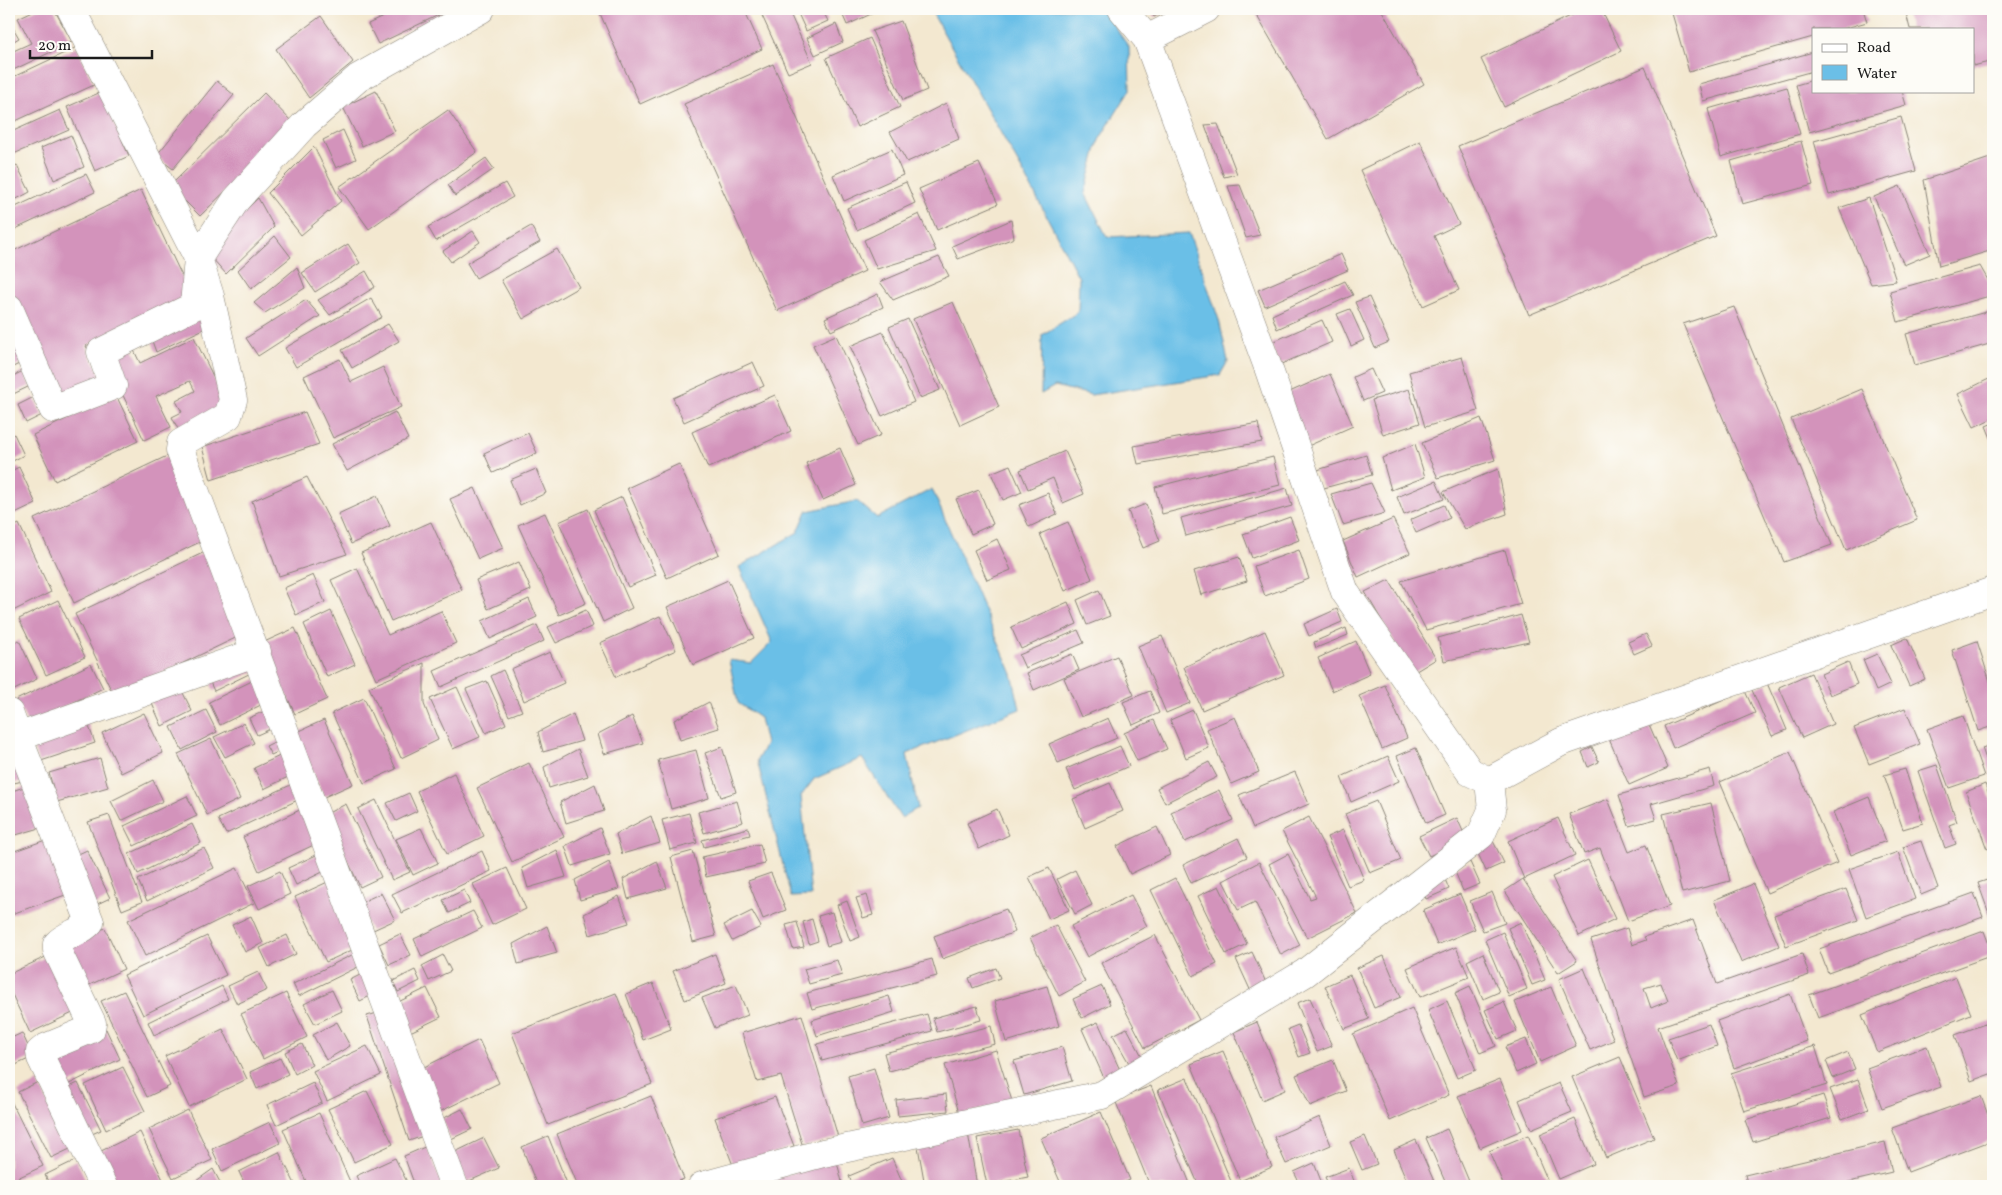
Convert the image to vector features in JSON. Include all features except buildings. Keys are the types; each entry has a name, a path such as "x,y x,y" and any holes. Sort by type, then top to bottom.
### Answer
{"street":[{"path":"71,9 198,258 210,296 233,400 228,416 187,438 180,444 180,450 257,652 454,1186"},
{"path":"9,308 53,409 58,409 113,386 100,352 194,306 198,258 236,200 304,125 358,78 481,9"},
{"path":"1122,9 1147,40 1269,370 1346,592 1470,772 1489,781"},
{"path":"1147,40 1206,9"},
{"path":"1489,781 1561,742 1993,591"},
{"path":"102,1186 41,1058 40,1052 45,1048 91,1029 92,1023 57,950 57,944 62,938 86,927 90,922 13,725 257,652"},
{"path":"702,1186 823,1153 1102,1095 1305,973 1481,835 1492,810 1489,781"}],"water":[{"path":"930,9 1102,9 1129,47 1130,90 1099,140 1085,193 1107,237 1189,233 1219,320 1228,361 1220,375 1091,395 1055,386 1041,394 1042,335 1078,312 1079,278 1026,177"},
{"path":"932,489 1012,674 1020,709 907,754 918,808 901,818 862,758 814,779 801,796 811,896 791,897 757,760 766,744 760,718 738,703 729,660 751,663 772,642 739,567 798,532 807,511 857,501 877,518"}]}
